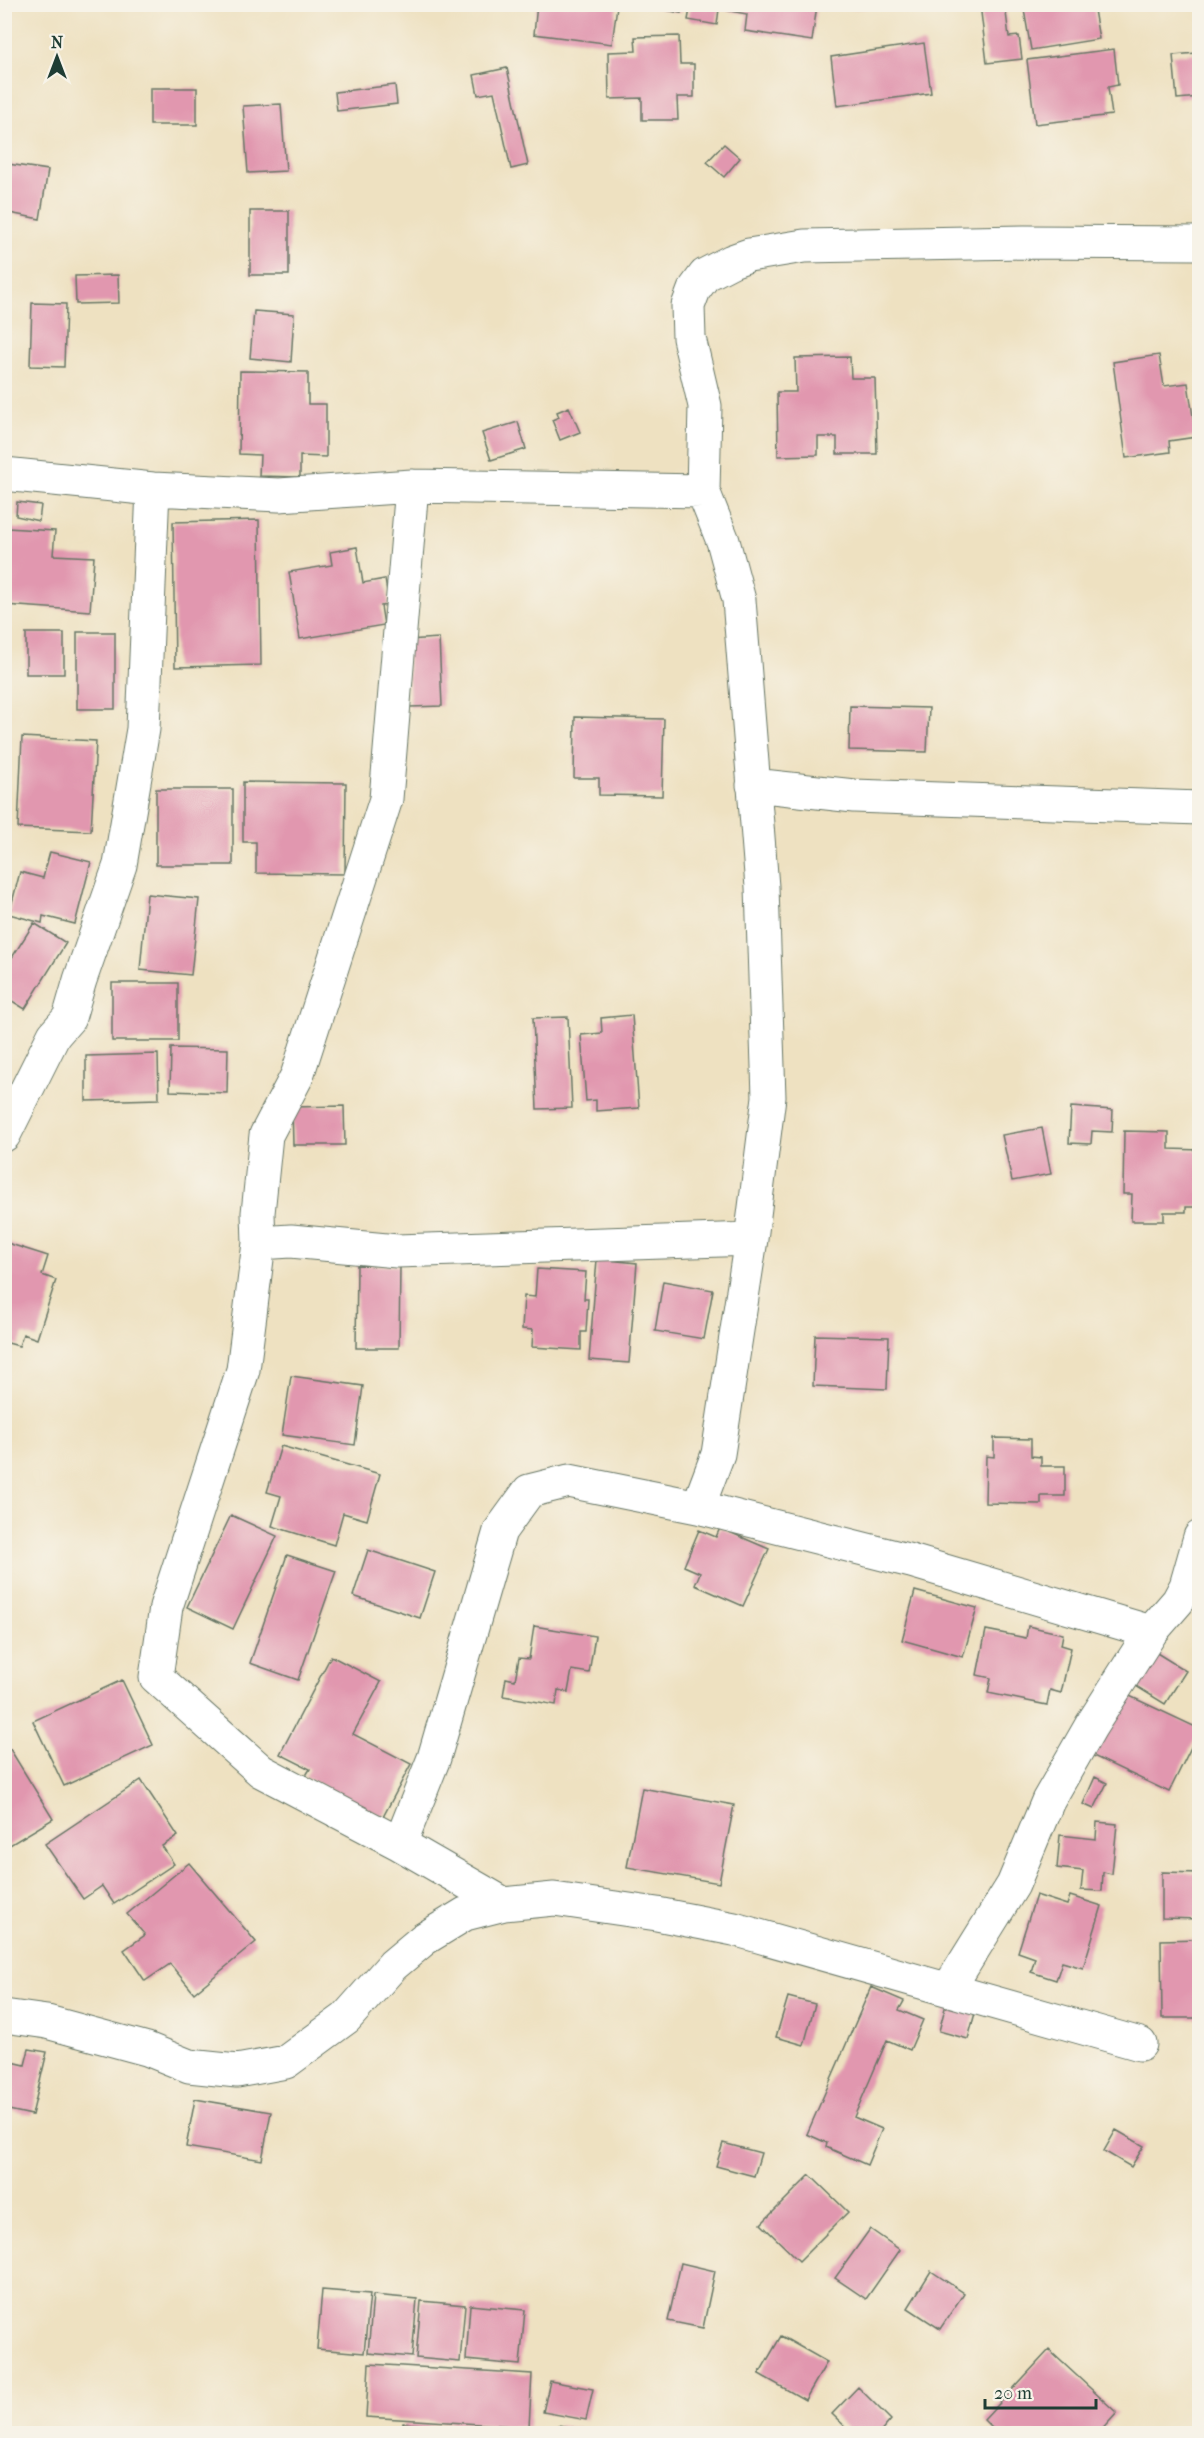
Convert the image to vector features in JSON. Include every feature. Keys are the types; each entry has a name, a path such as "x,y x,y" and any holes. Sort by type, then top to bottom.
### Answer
{"street":[{"path":"698,1507 718,1455 751,1239 769,1097 762,887 738,600 723,541 703,491 705,406 689,338 688,306 694,290 705,275 732,261 749,255 804,246 1024,242 1200,243"},
{"path":"4,474 153,489 279,495 412,486 703,491"},
{"path":"412,486 386,799 297,1076 266,1135 258,1213 259,1243 243,1370 166,1607 156,1677 261,1771 400,1844 504,1904"},
{"path":"4,1135 54,1035 69,1018 120,865 143,729 153,489"},
{"path":"753,785 854,796 1200,808"},
{"path":"259,1243 291,1241 398,1251 751,1239"},
{"path":"400,1844 434,1758 501,1531 529,1491 569,1482 698,1507 911,1561 1151,1632"},
{"path":"949,1988 1013,1885 1048,1801 1091,1726 1151,1632 1178,1600 1186,1586 1200,1537"},
{"path":"4,2016 47,2022 147,2049 189,2066 237,2071 286,2062 346,2018 393,1965 424,1939 465,1914 504,1904 554,1899 657,1914 734,1929 949,1988 1140,2044"}],"building":[{"path":"537,4 617,6 612,44 534,34"},
{"path":"651,4 683,4 681,13 651,7"},
{"path":"691,4 814,4 817,5 812,41 745,31 747,14 719,9 717,25 688,20"},
{"path":"842,4 866,4 866,8 842,9"},
{"path":"980,4 1005,4 1009,37 1019,36 1022,59 987,63"},
{"path":"1023,4 1093,4 1099,39 1031,50"},
{"path":"679,36 680,64 694,64 694,97 677,97 678,120 642,120 642,98 609,99 608,52 636,51 635,37"},
{"path":"924,43 931,93 837,106 831,57"},
{"path":"1114,49 1118,85 1108,87 1112,115 1035,124 1027,60"},
{"path":"1197,53 1200,97 1177,99 1173,55"},
{"path":"507,68 528,165 511,169 494,92 478,95 474,75"},
{"path":"395,85 397,104 337,111 335,92"},
{"path":"150,88 197,88 197,125 150,125"},
{"path":"281,104 286,171 248,173 243,106"},
{"path":"724,144 740,158 724,177 707,162"},
{"path":"8,164 48,170 40,219 4,212 4,186"},
{"path":"250,211 289,211 289,275 250,275"},
{"path":"118,275 119,303 76,304 75,276"},
{"path":"32,303 66,304 64,367 30,366"},
{"path":"254,311 294,314 291,362 250,358"},
{"path":"1159,355 1164,386 1188,383 1196,437 1169,441 1170,452 1126,458 1113,362"},
{"path":"850,357 851,378 875,378 877,454 837,454 837,437 818,437 818,455 778,456 777,392 796,392 795,358"},
{"path":"240,371 308,372 308,404 326,404 326,457 300,456 300,477 259,476 260,455 239,454"},
{"path":"569,407 580,432 560,440 552,420 559,417 557,412"},
{"path":"518,422 526,449 491,460 482,433"},
{"path":"17,502 41,505 39,521 16,516"},
{"path":"259,520 261,665 175,667 173,522"},
{"path":"7,528 55,531 53,555 94,557 90,611 5,605 4,549"},
{"path":"357,547 363,583 385,579 389,605 381,606 384,625 300,639 289,572 332,565 330,552"},
{"path":"77,632 115,632 115,709 77,709"},
{"path":"26,633 64,633 64,674 26,674"},
{"path":"439,638 442,706 410,707 407,640"},
{"path":"850,706 929,708 927,752 849,750"},
{"path":"575,717 664,719 662,796 599,795 599,778 574,778"},
{"path":"22,737 96,741 91,831 18,828"},
{"path":"243,782 346,783 345,874 256,873 256,842 243,842"},
{"path":"156,789 233,789 233,865 156,865"},
{"path":"50,852 91,862 75,924 43,916 42,923 9,914 20,872 43,878"},
{"path":"147,894 199,899 191,975 140,970"},
{"path":"34,923 66,943 25,1009 4,996 4,970"},
{"path":"112,983 178,983 178,1041 112,1041"},
{"path":"632,1015 639,1108 596,1111 596,1100 586,1101 581,1035 602,1033 601,1018"},
{"path":"568,1017 572,1108 537,1109 533,1018"},
{"path":"171,1048 228,1049 227,1093 170,1091"},
{"path":"158,1054 159,1099 86,1101 86,1056"},
{"path":"344,1106 345,1145 293,1145 292,1107"},
{"path":"1071,1107 1113,1110 1112,1132 1092,1131 1091,1144 1069,1143"},
{"path":"1042,1128 1051,1174 1012,1181 1002,1135"},
{"path":"1124,1131 1169,1132 1169,1149 1200,1150 1200,1207 1186,1207 1186,1212 1164,1212 1164,1221 1131,1221 1132,1194 1123,1194"},
{"path":"4,1242 48,1256 42,1275 56,1280 37,1339 23,1334 19,1346 4,1342"},
{"path":"597,1259 637,1263 629,1363 589,1360"},
{"path":"357,1265 400,1266 399,1348 356,1348"},
{"path":"537,1269 586,1272 584,1299 588,1299 586,1332 581,1332 581,1350 532,1347 533,1330 522,1329 524,1296 535,1297"},
{"path":"663,1281 713,1290 704,1339 655,1331"},
{"path":"815,1335 889,1337 887,1389 813,1386"},
{"path":"291,1376 363,1386 355,1445 282,1435"},
{"path":"994,1438 1031,1439 1031,1456 1041,1457 1041,1466 1065,1466 1065,1496 1041,1496 1041,1504 985,1503 986,1456 994,1457"},
{"path":"281,1446 380,1474 367,1520 343,1513 334,1545 272,1526 281,1496 267,1492"},
{"path":"231,1515 277,1536 233,1629 187,1607"},
{"path":"720,1528 769,1549 743,1606 695,1585 700,1573 684,1566 699,1530 716,1537"},
{"path":"368,1550 435,1572 420,1618 353,1596"},
{"path":"287,1555 336,1571 298,1680 250,1663"},
{"path":"915,1591 977,1608 963,1657 902,1640"},
{"path":"534,1626 595,1636 589,1673 572,1670 568,1692 558,1690 556,1705 503,1696 506,1678 515,1680 519,1658 529,1659"},
{"path":"1028,1626 1063,1634 1061,1645 1071,1648 1061,1693 1050,1690 1047,1705 988,1693 991,1678 977,1675 986,1630 1026,1638"},
{"path":"1152,1650 1186,1671 1165,1704 1131,1683"},
{"path":"331,1656 381,1682 353,1734 411,1764 383,1817 305,1777 310,1769 280,1754"},
{"path":"122,1680 153,1745 64,1786 33,1721"},
{"path":"1119,1691 1200,1729 1169,1792 1089,1754"},
{"path":"10,1749 53,1819 5,1848 4,1753"},
{"path":"1095,1777 1107,1783 1094,1809 1083,1804"},
{"path":"141,1780 178,1836 162,1846 174,1864 114,1904 102,1886 83,1899 45,1844"},
{"path":"642,1788 734,1805 719,1883 627,1867"},
{"path":"1097,1822 1117,1824 1112,1874 1103,1872 1102,1891 1081,1890 1083,1871 1057,1868 1060,1835 1096,1839"},
{"path":"189,1863 256,1942 194,1993 170,1964 145,1981 124,1950 145,1935 127,1914"},
{"path":"1162,1872 1200,1873 1200,1919 1162,1918"},
{"path":"1036,1895 1067,1905 1070,1896 1102,1906 1083,1968 1062,1962 1056,1980 1031,1972 1035,1958 1018,1952"},
{"path":"1200,1939 1200,2018 1162,2018 1161,1940"},
{"path":"871,1987 904,2001 899,2010 923,2020 910,2050 887,2040 854,2117 882,2129 867,2165 826,2147 827,2143 807,2134"},
{"path":"788,1997 815,2004 804,2045 776,2037"},
{"path":"946,2004 975,2013 968,2039 939,2031"},
{"path":"29,2049 47,2052 32,2115 4,2109 4,2060 25,2065"},
{"path":"195,2099 271,2112 262,2160 186,2147"},
{"path":"1116,2130 1144,2146 1131,2167 1104,2151"},
{"path":"723,2143 761,2153 754,2176 716,2166"},
{"path":"810,2175 848,2212 799,2261 761,2224"},
{"path":"870,2229 900,2250 866,2299 835,2278"},
{"path":"681,2263 715,2271 703,2328 668,2321"},
{"path":"931,2271 964,2293 940,2329 908,2308"},
{"path":"322,2290 370,2294 364,2353 317,2349"},
{"path":"373,2295 417,2299 412,2357 368,2353"},
{"path":"421,2301 465,2305 460,2362 416,2358"},
{"path":"470,2305 525,2310 520,2365 466,2360"},
{"path":"781,2336 827,2362 805,2400 759,2374"},
{"path":"1049,2350 1117,2413 1098,2434 998,2434 984,2420"},
{"path":"369,2364 532,2374 529,2427 366,2417"},
{"path":"550,2381 593,2389 586,2420 543,2412"},
{"path":"858,2387 891,2420 879,2434 853,2434 832,2414"},
{"path":"403,2423 507,2432 507,2434 402,2434"},
{"path":"558,2425 597,2432 597,2434 556,2434"}]}
